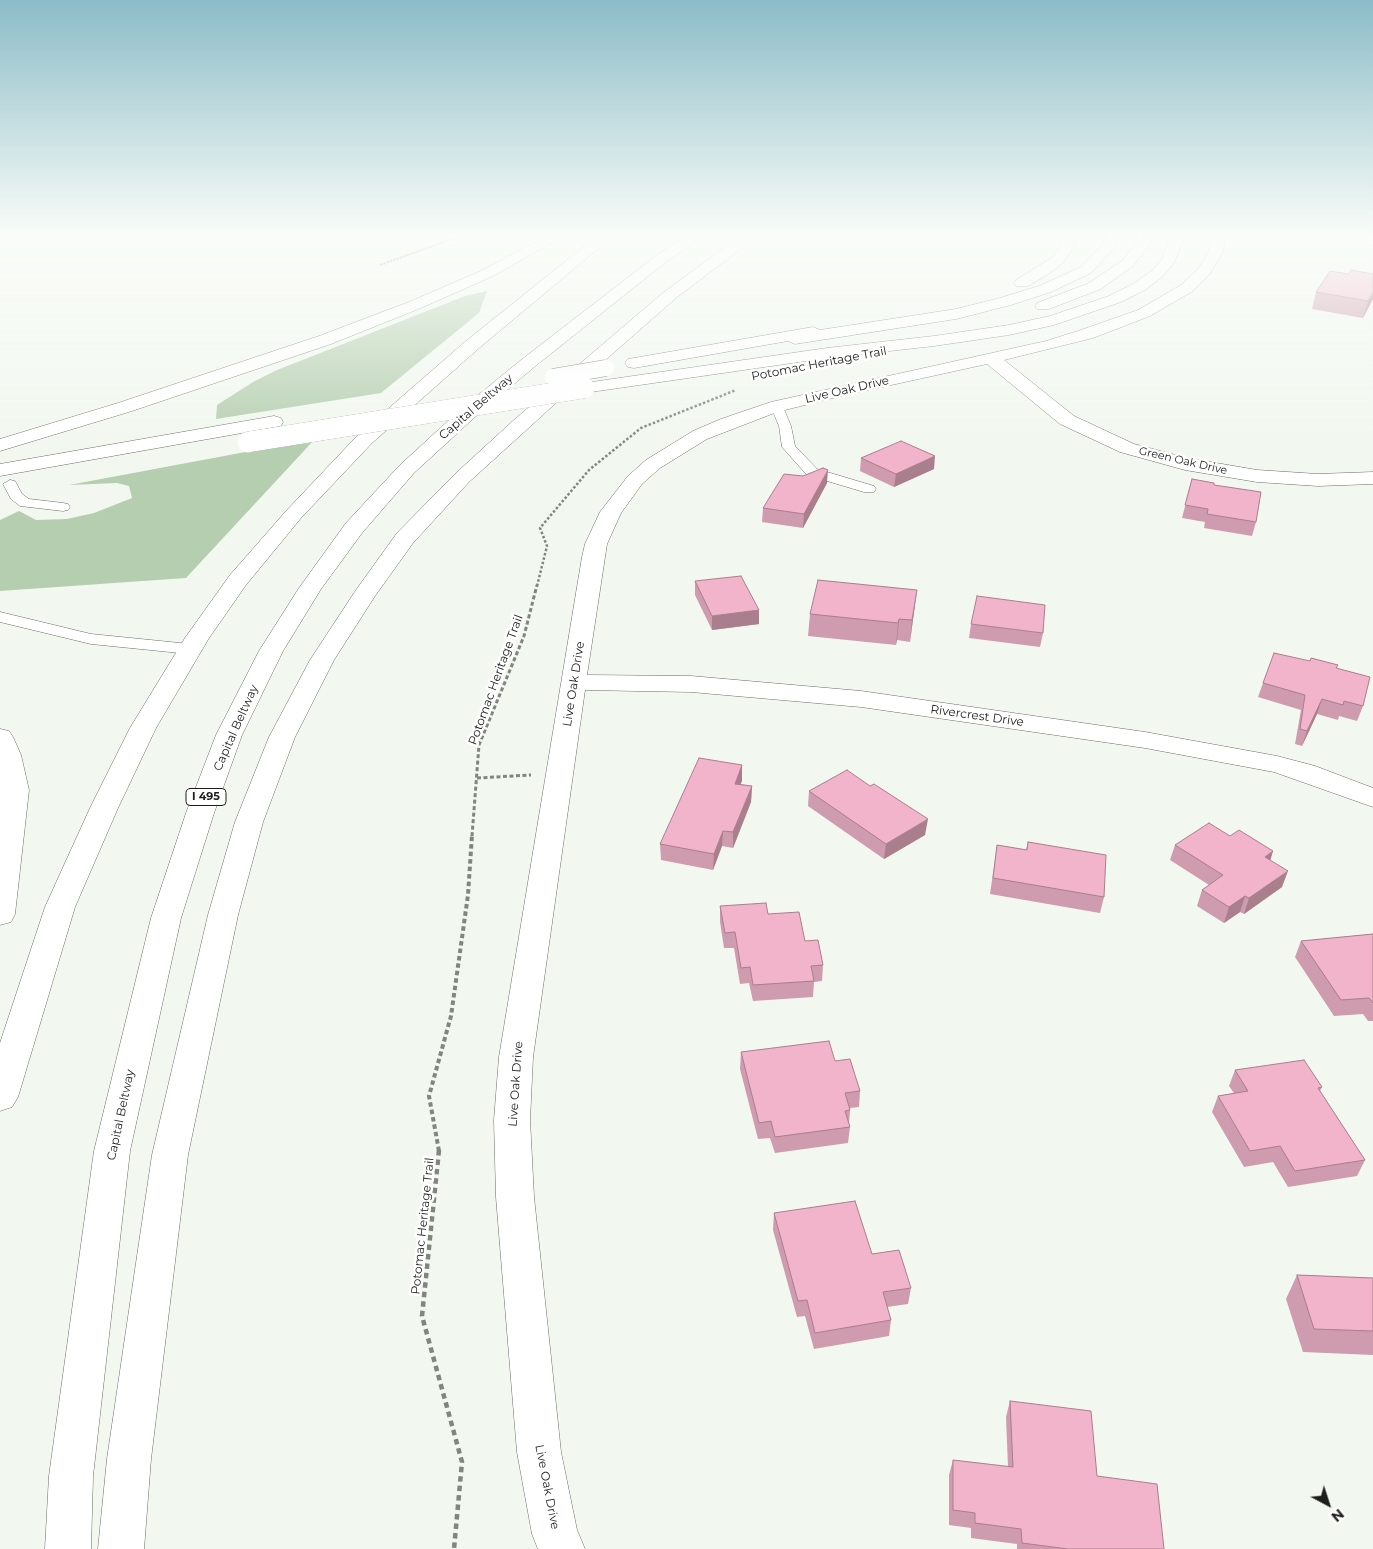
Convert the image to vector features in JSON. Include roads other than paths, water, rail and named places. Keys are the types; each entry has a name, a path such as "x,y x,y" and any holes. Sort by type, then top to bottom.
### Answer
{"main road":[{"path":"0,445 161,396 334,336 417,304"},
{"path":"0,1097 60,908 104,808 143,728 190,649 238,580 294,514 365,439 472,345 523,304"},
{"name":"Capital Beltway","path":"68,1549 71,1476 112,1151 166,918 200,813 229,736 270,652 310,588 354,528 407,469 476,407 604,304"},
{"path":"121,1549 129,1459 170,1155 223,915 249,822 282,737 322,660 364,595 405,538 462,478 522,422 659,304"},
{"path":"606,368 962,304"},
{"path":"3,480 274,422 938,316 994,304"},
{"path":"3,480 920,333 994,319 1046,304"},
{"path":"584,388 827,353 934,341 1009,330 1054,320 1100,304"},
{"name":"Live Oak Drive","path":"562,1549 555,1534 539,1452 516,1198 512,1120 516,1057 594,550 611,512 618,500 641,475 673,450 700,435 728,423 777,407 1094,332 1136,317 1160,304"},
{"name":"Green Oak Drive","path":"990,358 1067,420 1128,448 1185,464 1247,475 1318,480 1373,478"},
{"name":"Rivercrest Drive","path":"574,682 691,684 783,691 1126,737 1277,764 1305,772 1373,798"},
{"path":"0,737 8,756 14,790 11,833 0,914"}],"lane":[{"path":"777,407 785,426 790,447 812,472 869,489"},
{"path":"3,480 16,496 25,503 63,507"},
{"path":"0,617 91,639 190,649"}]}
